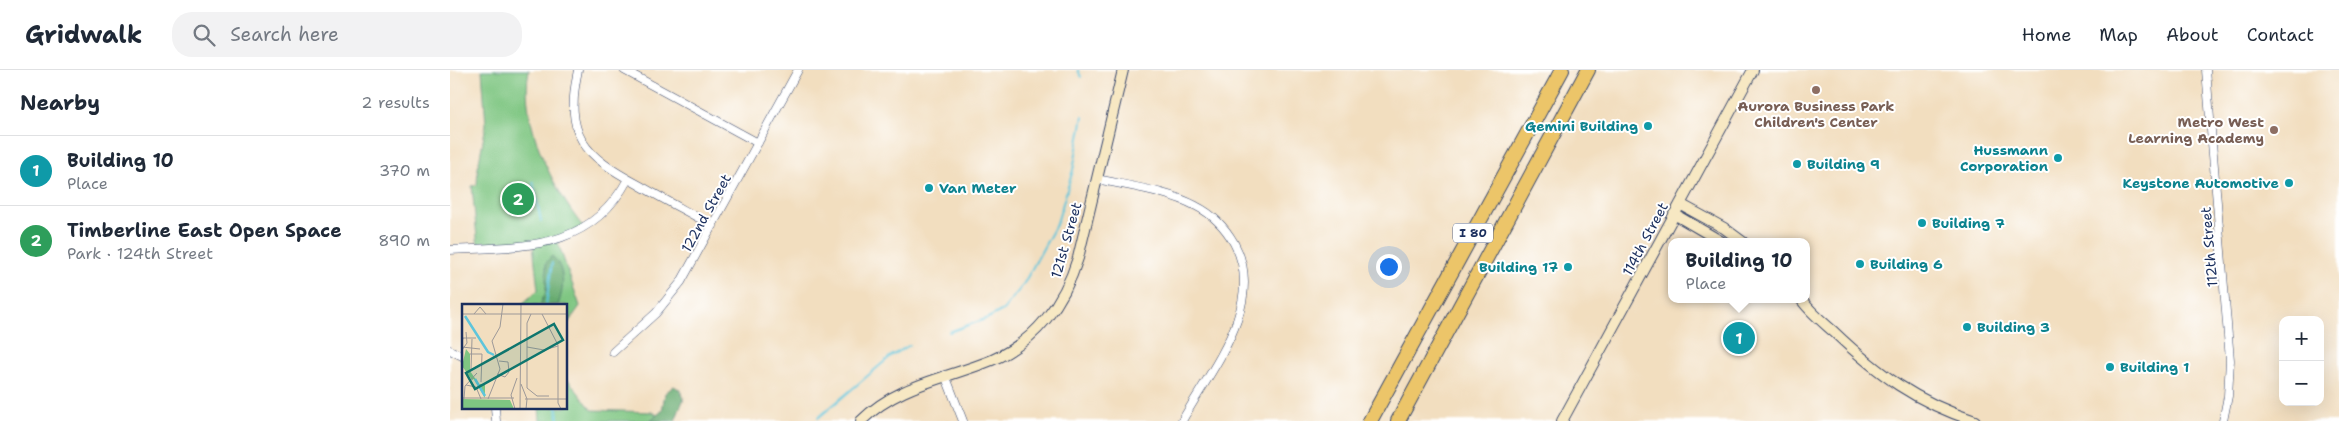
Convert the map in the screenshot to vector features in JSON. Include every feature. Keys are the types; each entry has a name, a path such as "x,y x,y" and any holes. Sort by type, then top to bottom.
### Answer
{"highway":[{"name":"I 80","path":"1370,421 1562,70"},
{"name":"I 80","path":"1398,421 1588,70"},
{"path":"1408,421 1453,335 1496,237"}],"street":[{"path":"578,70 573,100 577,131 588,150 597,160 628,179 713,226"},
{"path":"624,70 758,143"},
{"name":"122nd Street","path":"613,352 669,298 685,276 798,70"},
{"name":"121st Street","path":"861,421 894,395 945,375 992,360 1029,336 1052,312 1074,271 1123,70"},
{"name":"114th Street","path":"1562,421 1753,70"},
{"name":"112th Street","path":"2206,70 2230,360 2228,396 2223,421"},
{"path":"450,250 538,244 565,237 599,216 619,194 628,179"},
{"path":"1097,179 1186,201 1217,220 1237,248 1244,270 1244,294 1236,326 1182,421"},
{"path":"1680,204 1724,228 1738,238"},
{"path":"1674,214 1715,238"},
{"path":"1803,303 1859,356 1892,383 1928,404 1975,421"},
{"path":"450,350 462,356"},
{"path":"945,375 963,421"},
{"path":"495,408 496,421"}],"green space":[{"path":"482,70 529,70 527,90 529,111 541,153 560,194 584,228 557,240 580,306 568,323 568,304 522,304 538,290 533,245 478,248 472,186 477,185 478,167 486,125"},
{"path":"552,256 557,261 562,273 562,286 558,304 540,304 546,292 546,263"},
{"path":"568,380 592,410 652,412 661,417 659,421 540,421 539,408 568,408"},
{"path":"674,386 679,389 684,398 675,421 649,421 662,411 665,393"}],"waterway":[{"path":"1078,70 1081,77"},
{"path":"949,332 988,318 1003,310 1023,285 1057,223 1073,170 1083,116"},
{"path":"533,182 541,221"},
{"path":"546,304 552,263"},
{"path":"818,418 891,356 910,345"},
{"path":"557,408 558,421"}],"place":[{"name":"Aurora Business Park Children's Center","path":"1816,90"},
{"name":"Gemini Building","path":"1648,126"},
{"name":"Metro West Learning Academy","path":"2274,130"},
{"name":"Hussmann Corporation","path":"2058,158"},
{"name":"Building 9","path":"1797,164"},
{"name":"Keystone Automotive","path":"2289,183"},
{"name":"Van Meter","path":"929,188"},
{"name":"Timberline East Open Space","path":"518,199"},
{"name":"Building 7","path":"1922,223"},
{"name":"Building 6","path":"1860,264"},
{"name":"Building 17","path":"1568,267"},
{"name":"Building 3","path":"1967,327"},
{"name":"Building 10","path":"1739,338"},
{"name":"Building 1","path":"2110,367"}]}
